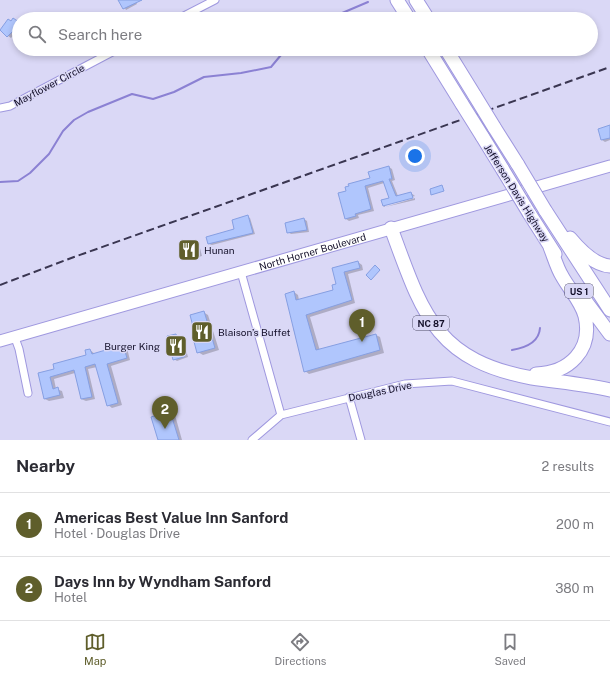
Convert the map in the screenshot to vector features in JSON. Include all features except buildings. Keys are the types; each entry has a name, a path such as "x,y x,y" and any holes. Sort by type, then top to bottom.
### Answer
{"highway":[{"path":"398,0 405,12"},
{"path":"416,0 424,12"},
{"name":"Jefferson Davis Highway","path":"432,56 550,247 610,334"},
{"name":"Jefferson Davis Highway","path":"450,56 544,210 610,310"},
{"name":"NC 87","path":"391,228 416,296 427,316 439,333 454,347 476,362 490,368 517,374 542,374 560,369 575,361 582,350 586,328 585,315 575,295 561,275 550,247"},
{"path":"558,232 569,238 589,257 604,266 610,266"},
{"path":"517,374 591,385 610,390"}],"main road":[{"name":"North Horner Boulevard","path":"0,342 610,166"}],"street":[{"path":"192,12 215,0"},
{"name":"Mayflower Circle","path":"0,108 10,106 105,56"},
{"path":"241,272 281,415"},
{"path":"15,338 20,349 28,393"},
{"name":"Douglas Drive","path":"252,440 281,415 405,384 452,381 610,422"},
{"path":"349,397 361,440"}],"waterway":[{"path":"344,12 368,2"},
{"path":"0,182 18,181 30,173 49,154 63,131 74,120 88,112 132,94 153,99 174,92 204,77 241,73 271,67 280,56"},
{"path":"512,350 526,346 534,341 540,328"}],"railway":[{"path":"0,285 74,257 610,67"}],"place":[{"name":"Hunan","path":"189,250"},
{"name":"Blaison’s Buffet","path":"202,332"},
{"name":"Americas Best Value Inn Sanford","path":"362,342"},
{"name":"Burger King","path":"176,346"},
{"name":"Days Inn by Wyndham Sanford","path":"165,429"}]}
